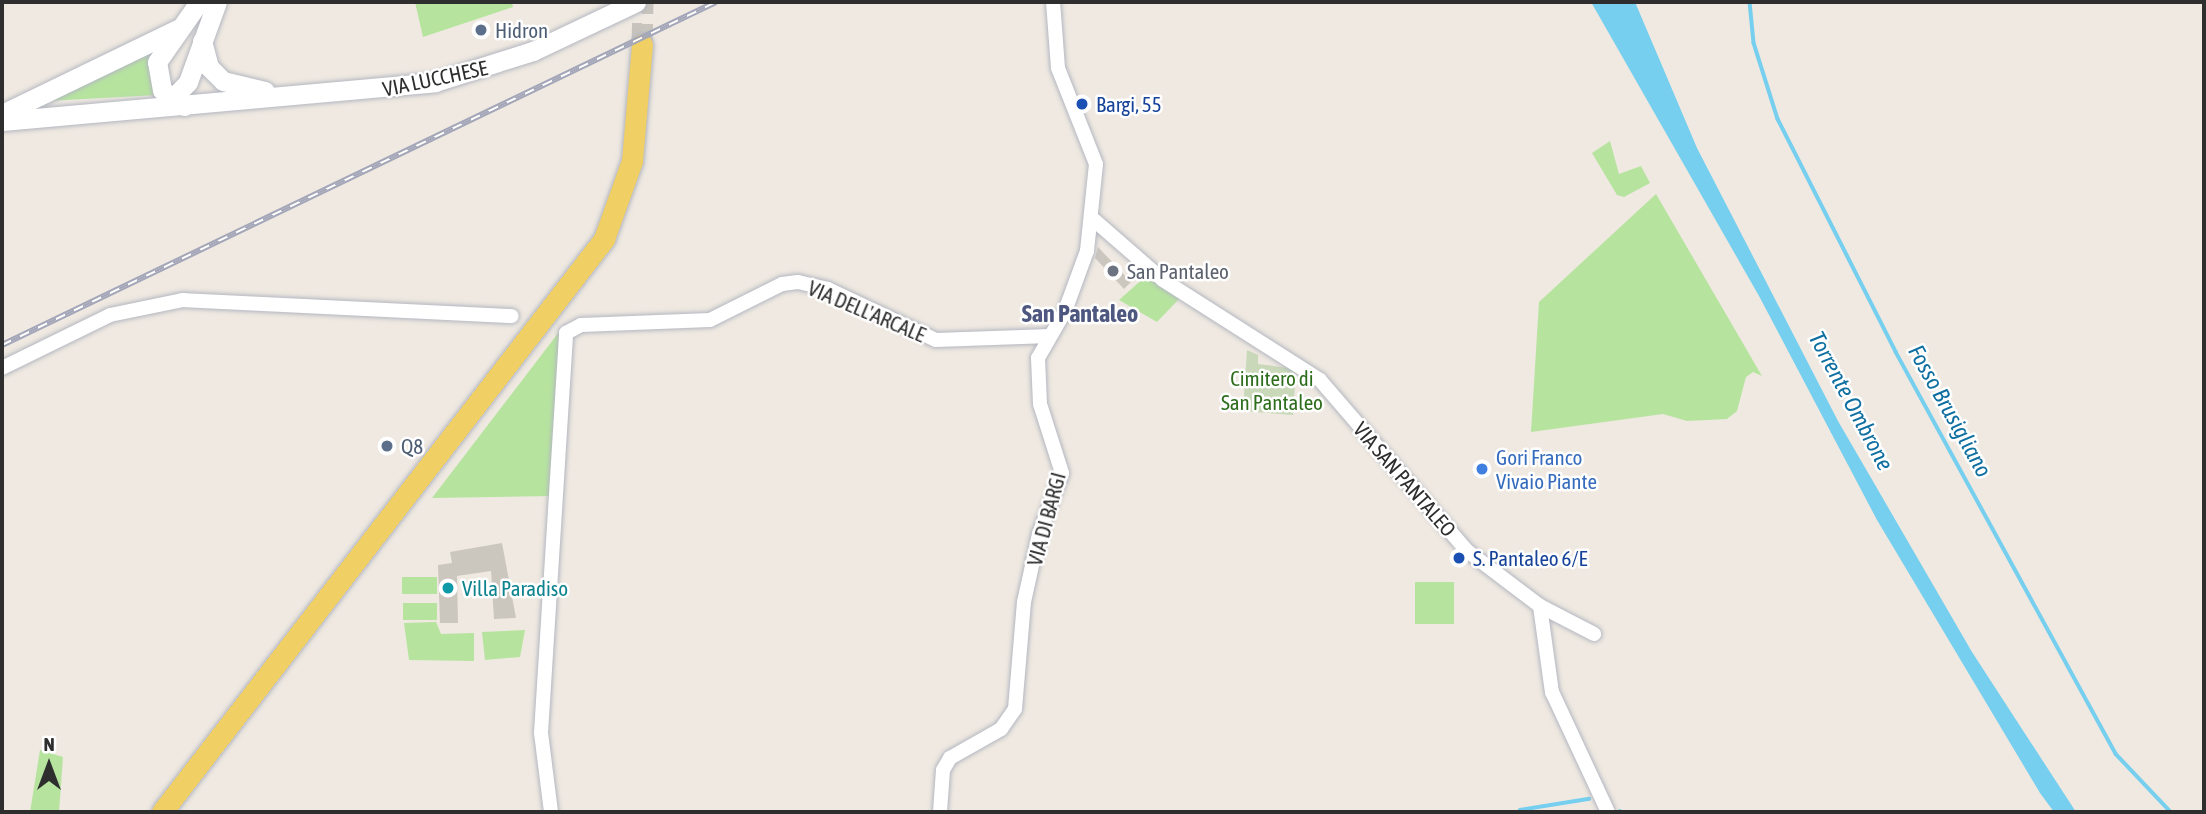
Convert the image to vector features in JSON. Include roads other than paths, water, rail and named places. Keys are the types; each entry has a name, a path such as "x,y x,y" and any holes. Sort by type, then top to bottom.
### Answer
{"main road":[{"path":"162,812 604,239 632,161 642,44"}],"street":[{"path":"199,2 178,29 156,67 159,85 174,104 188,82 217,2"},
{"name":"VIA LUCCHESE","path":"2,121 174,104 308,96 435,82 558,40 636,2"},
{"name":"VIA DI BARGI","path":"940,812 943,770 950,758 1001,729 1014,709 1024,602 1039,534 1062,472 1038,388 1038,358 1075,286 1094,220 1096,159 1058,68 1053,2"},
{"path":"2,114 178,29"},
{"name":"VIA LUCCHESE","path":"202,41 209,67 228,84 308,96"},
{"name":"VIA SAN PANTALEO","path":"1094,220 1163,280 1320,380 1466,550 1541,606 1594,634"},
{"name":"VIA DELL'ARCALE","path":"551,812 541,733 554,538 562,350 566,333 576,326 710,320 782,284 798,282 828,289 936,340 1050,336"},
{"path":"2,368 110,315 150,305 194,299 512,316"},
{"path":"1541,606 1552,692 1608,812"}],"water":[{"path":"1591,2 1635,2 1697,148 1838,421 1972,652 2076,812 2054,812 2040,793 1877,520 1759,296"}],"waterway":[{"name":"Fosso Brusigliano","path":"1750,2 1754,43 1778,119 1896,352 2116,754 2171,812"},
{"path":"1520,810 1589,799"}],"tunnel":[{"path":"642,44 643,2"}],"railway":[{"path":"2,345 716,2"}],"place":[{"name":"Hidron","path":"481,30"},
{"name":"Bargi, 55","path":"1082,104"},
{"name":"San Pantaleo","path":"1113,271"},
{"name":"Q8","path":"387,446"},
{"name":"Gori Franco Vivaio Piante","path":"1482,469"},
{"name":"S. Pantaleo 6/E","path":"1459,558"},
{"name":"Villa Paradiso","path":"448,588"}],"district":[{"name":"San Pantaleo","path":"1080,314"}],"park label":[{"name":"Cimitero di San Pantaleo","path":"1272,390"}],"water label":[{"name":"Torrente Ombrone","path":"1851,401"}]}
